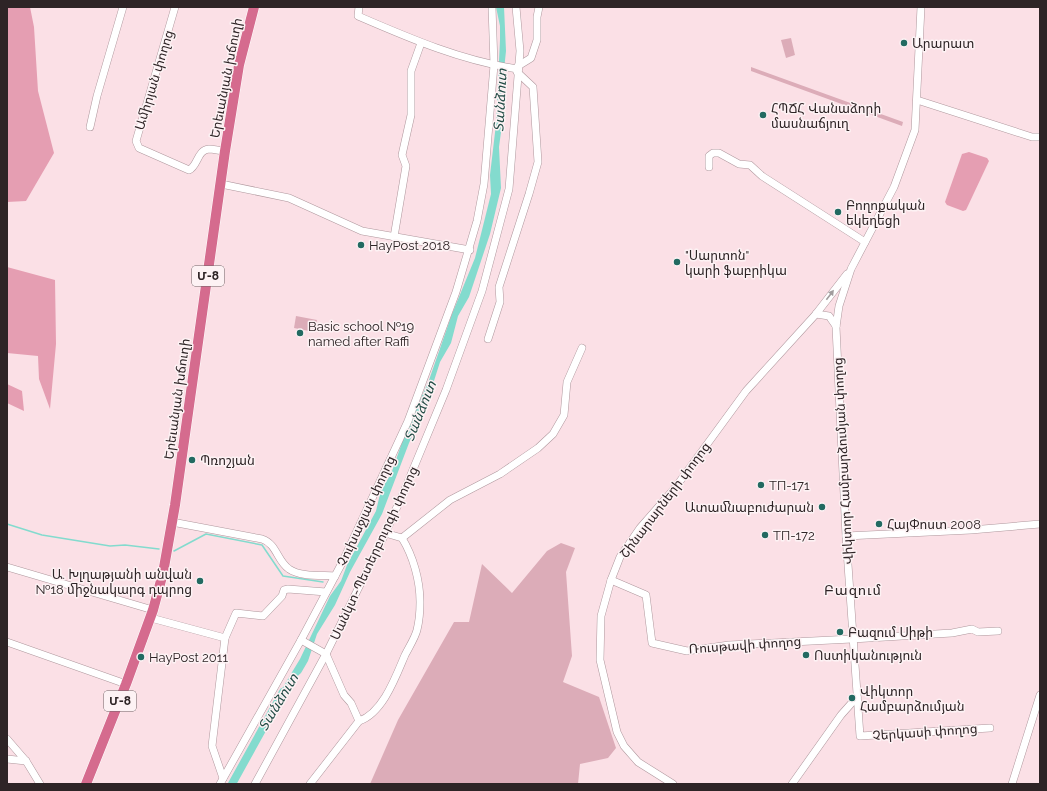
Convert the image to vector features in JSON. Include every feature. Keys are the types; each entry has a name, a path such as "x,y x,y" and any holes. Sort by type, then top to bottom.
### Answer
{"highway":[{"name":"Երեւանյան խճուղի","path":"86,784 152,614 172,522 225,151 239,65 254,7"}],"street":[{"path":"90,127 97,96 123,7"},
{"name":"Ամիրյան փողոց","path":"176,7 136,141 140,148 189,170 194,167 198,157 204,150 209,149 225,151"},
{"path":"359,7 358,16 421,42 496,66 518,69 533,87 538,162 530,194 499,287 500,302 488,339"},
{"name":"Չուխաջյան փողոց","path":"221,781 303,640 335,576 408,421 444,326 470,250 484,184 496,66 492,7"},
{"name":"Սանկտ-Պետերբուրգի փողոց","path":"255,784 326,654 408,484 443,397 482,291 509,189 520,51 516,7"},
{"path":"518,69 531,58 537,40 537,17 539,7"},
{"path":"709,167 709,156 714,153 719,153 739,164 750,165 762,176 865,242 894,187 915,130 921,7"},
{"path":"394,237 406,166 402,155 411,115 411,71 421,42"},
{"path":"917,100 1032,137 1040,137"},
{"path":"221,184 289,198 362,231 470,250"},
{"name":"Վիկտոր Համբարձումյան փողոց","path":"860,736 852,639 836,326 838,306 851,269 865,242"},
{"name":"Շինարարների փողոց","path":"673,784 638,762 624,746 617,732 600,660 601,616 611,580 620,557 640,528 676,488 746,391 816,314 851,269"},
{"path":"816,314 829,316 836,326"},
{"path":"402,538 450,500 500,474 538,448 554,434 564,415 567,382 582,348"},
{"path":"172,522 262,539 270,542 289,570 298,573 335,576"},
{"path":"846,536 971,530 1040,524"},
{"path":"310,784 359,721 366,719 372,713 388,692 417,630 420,602 418,584 410,552 402,538 385,533"},
{"path":"7,567 225,638"},
{"name":"Ռուսթավի փողոց","path":"611,580 646,595 652,643 687,651 729,645 852,639"},
{"path":"221,781 212,746 225,638 236,613 263,616 282,596 284,590 288,589 326,592"},
{"path":"852,639 952,633 972,629 978,632 998,631"},
{"path":"303,640 326,654 344,695 351,703 359,721"},
{"path":"7,642 126,684"},
{"path":"1012,784 1040,695"},
{"path":"792,784 841,715 857,697"},
{"name":"Չերկասի փողոց","path":"860,736 990,728"},
{"path":"7,739 26,761 40,784"},
{"path":"7,759 26,761"}],"shaded area":[{"path":"7,7 30,7 34,27 38,91 54,153 26,201 7,202"},
{"path":"791,38 795,55 786,58 781,40"},
{"path":"751,67 903,122 902,126 751,71"},
{"path":"969,152 987,158 989,161 966,210 963,211 947,205 945,202 962,154"},
{"path":"7,267 55,280 56,344 50,409 39,379 38,356 7,353"},
{"path":"296,316 317,320 314,332 294,328"},
{"path":"7,384 22,391 24,411 7,403"},
{"path":"561,543 575,548 566,572 572,656 563,682 599,697 616,748 608,758 580,764 578,784 370,784 398,720 454,622 469,622 482,564 512,593 547,551"}],"water":[{"path":"496,7 504,7 506,51 500,108 501,132 499,147 501,188 490,234 469,297 458,316 451,343 440,362 426,406 409,443 382,514 350,572 335,605 317,634 308,661 301,673 291,682 277,700 277,697 300,659 330,596 341,581 347,565 376,511 381,490 391,474 405,434 429,380 452,314 475,258 491,194 490,175 496,124 500,40 500,26"}],"waterway":[{"path":"7,524 42,535 110,546 125,545 159,549"},
{"path":"174,551 206,534 262,545 283,576 323,582"},
{"name":"Տանձուտ","path":"232,784 283,692"}],"place":[{"name":"Արարատ","path":"904,43"},
{"name":"ՀՊՃՀ Վանաձորի մասնաճյուղ","path":"763,115"},
{"name":"Բողոքական եկեղեցի","path":"838,212"},
{"name":"HayPost 2018","path":"361,245"},
{"name":"\"Սարտոն\" կարի ֆաբրիկա","path":"677,262"},
{"name":"Basic school №19 named after Raffi","path":"300,333"},
{"name":"Պռոշյան","path":"192,460"},
{"name":"ТП-171","path":"761,485"},
{"name":"Ատամնաբուժարան","path":"822,507"},
{"name":"ՀայՓոստ 2008","path":"879,524"},
{"name":"ТП-172","path":"765,535"},
{"name":"Ա. Խլղաթյանի անվան №18 միջնակարգ դպրոց","path":"200,581"},
{"name":"Բազում Սիթի","path":"840,632"},
{"name":"Ոստիկանություն","path":"806,655"},
{"name":"HayPost 2011","path":"141,657"},
{"name":"Վիկտոր Համբարձումյան","path":"852,698"}],"district":[{"name":"Բազում","path":"853,590"}]}
